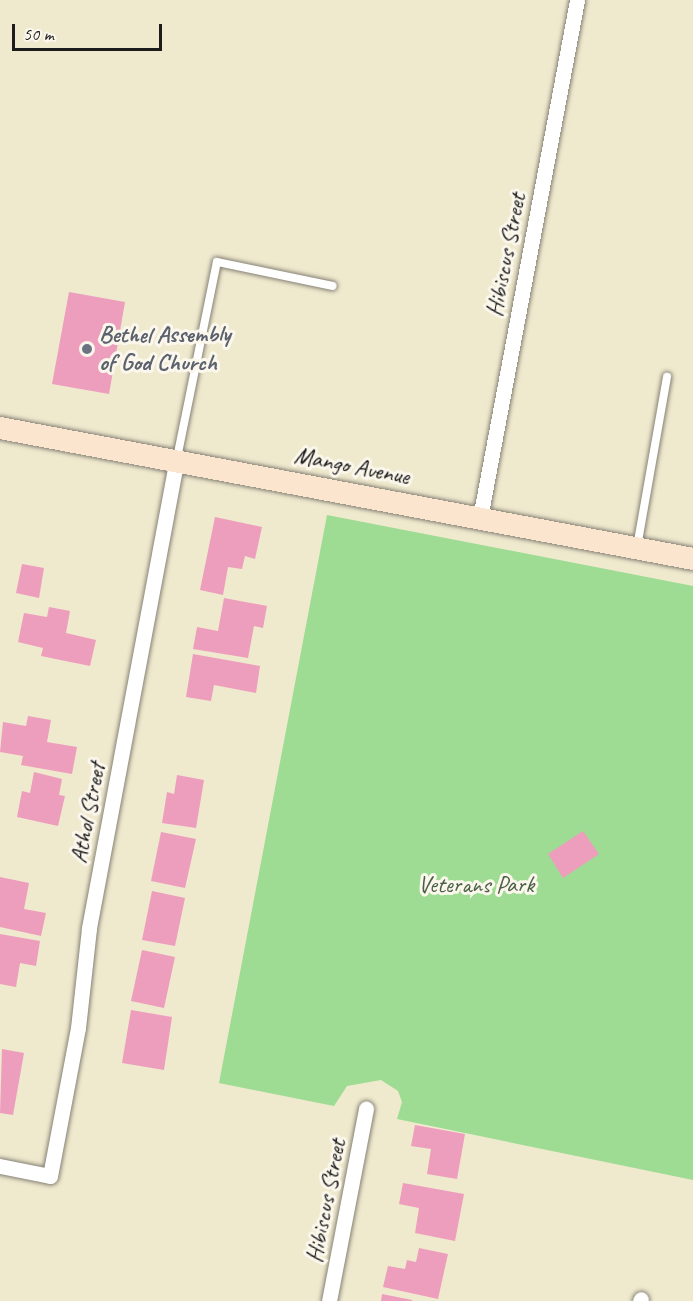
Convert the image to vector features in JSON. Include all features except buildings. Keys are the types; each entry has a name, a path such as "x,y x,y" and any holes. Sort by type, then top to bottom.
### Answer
{"street":[{"name":"Hibiscus Street","path":"480,518 576,0"},
{"name":"Mango Avenue","path":"0,428 177,459 693,559"},
{"name":"Athol Street","path":"0,1166 50,1176 78,1028 89,928 177,459"},
{"name":"Hibiscus Street","path":"329,1301 366,1109"}],"lane":[{"path":"177,459 217,262 333,286"},
{"path":"637,548 667,377"}],"green space":[{"name":"Veterans Park","path":"327,515 693,586 693,1180 397,1119 402,1102 398,1091 381,1080 347,1086 334,1106 219,1083"}],"place":[{"name":"Bethel Assembly of God Church","path":"87,349"}]}
